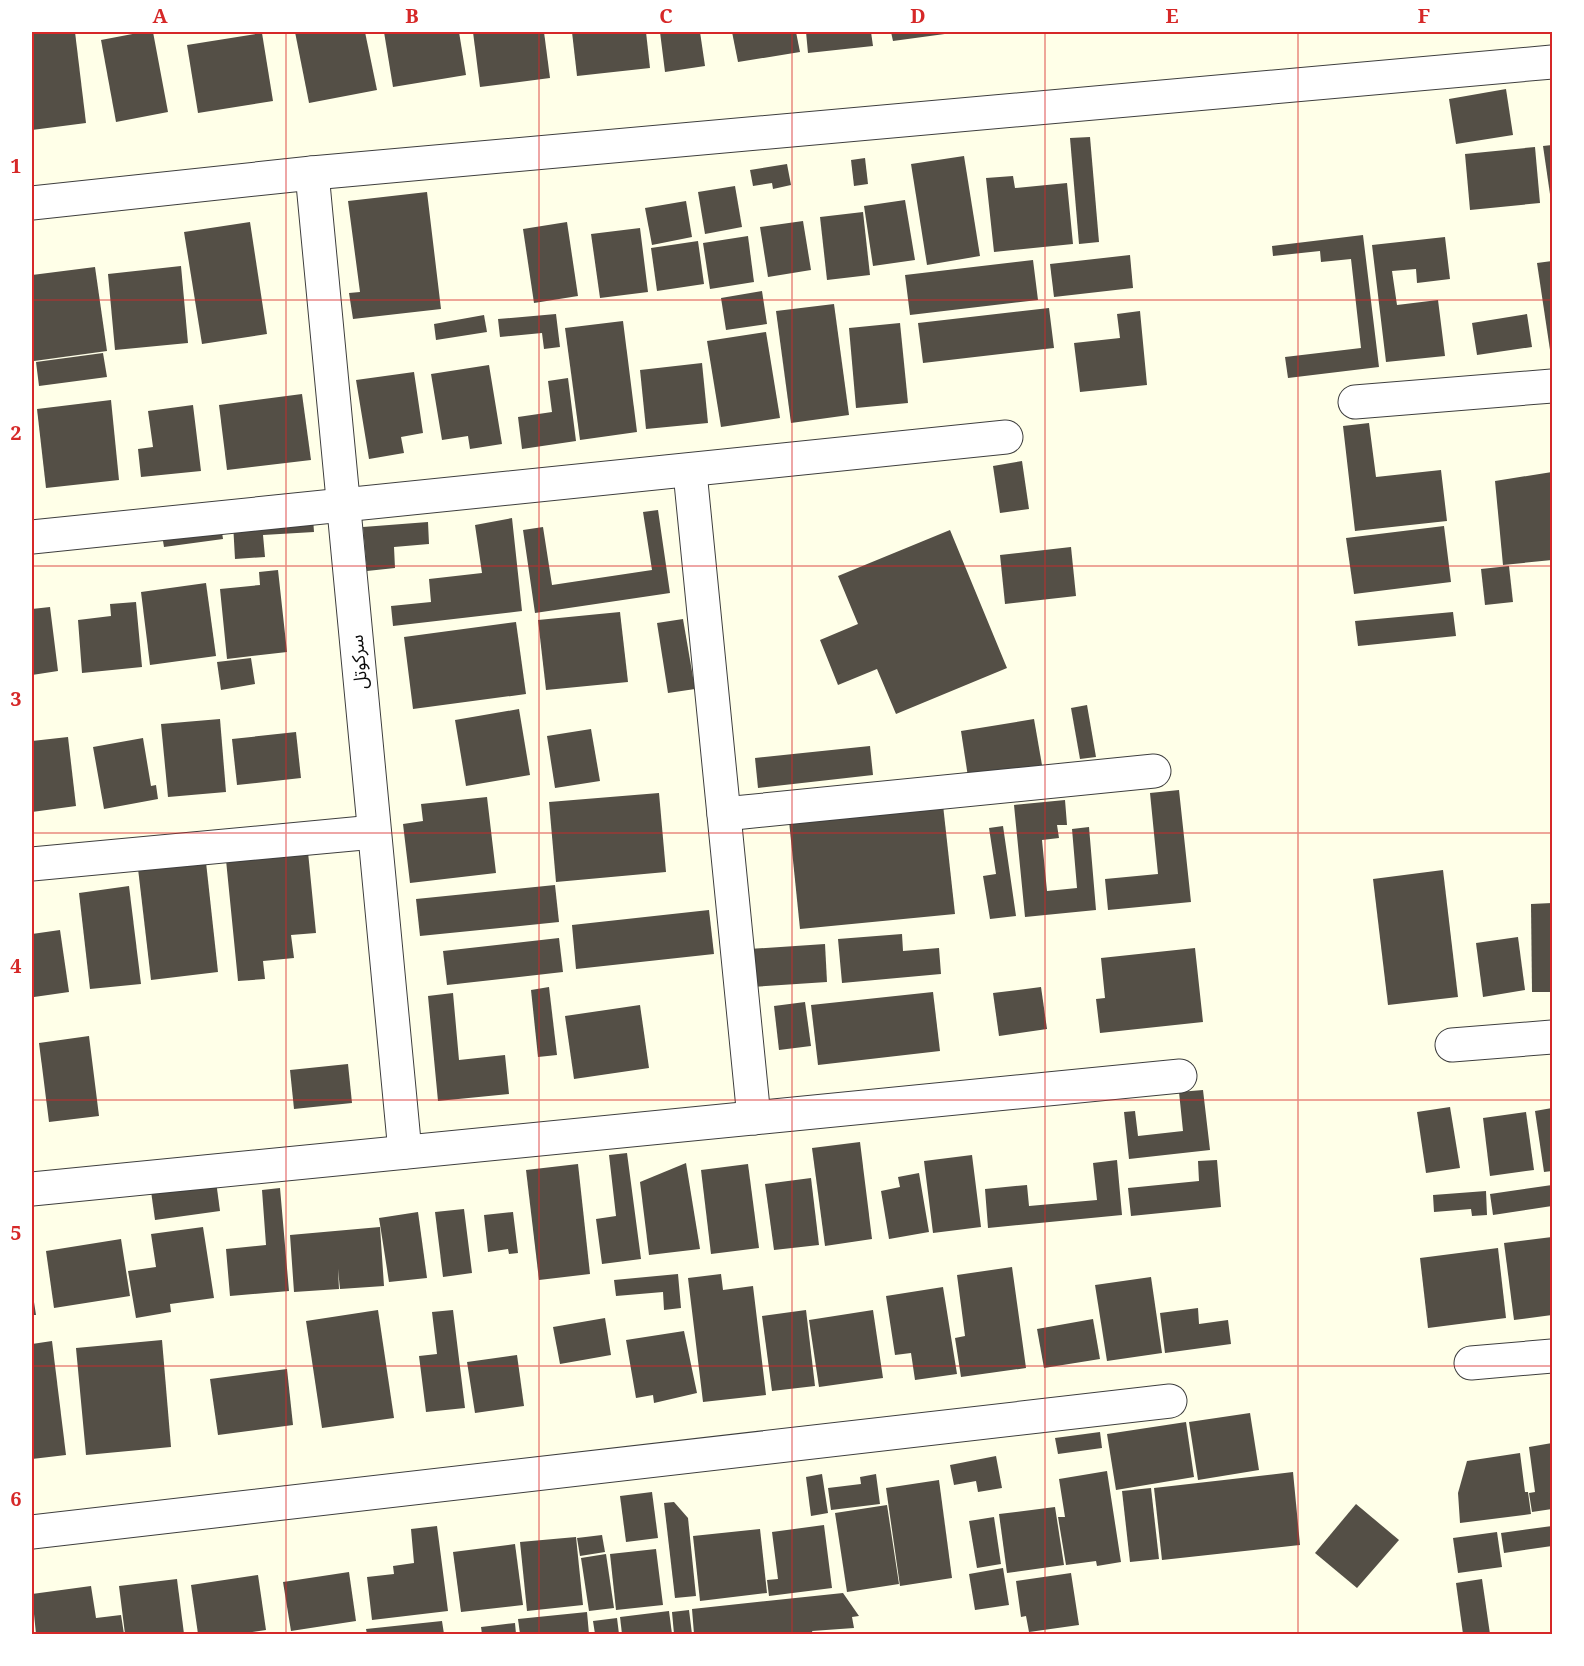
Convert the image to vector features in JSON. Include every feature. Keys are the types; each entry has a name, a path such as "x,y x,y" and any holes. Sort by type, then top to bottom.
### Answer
{"street":[{"path":"32,203 312,173 1552,62"},
{"name":"سرکوتل","path":"312,173 405,1152"},
{"path":"1355,402 1552,386"},
{"path":"32,537 690,472 1006,437"},
{"path":"690,472 754,1118"},
{"path":"724,814 1154,771"},
{"path":"32,864 374,832"},
{"path":"1452,1046 1552,1037"},
{"path":"32,1189 1180,1076"},
{"path":"1471,1363 1552,1356"},
{"path":"32,1533 1170,1401"}],"building":[{"path":"32,32 75,32 86,123 32,130"},
{"path":"153,32 168,112 116,122 101,40"},
{"path":"295,32 365,32 377,90 309,103"},
{"path":"384,32 459,32 466,75 393,87"},
{"path":"473,32 544,32 550,78 480,87"},
{"path":"572,32 646,32 650,68 577,76"},
{"path":"660,32 700,32 705,66 665,72"},
{"path":"732,32 796,32 800,52 738,62"},
{"path":"806,32 871,32 873,46 808,53"},
{"path":"891,32 952,32 952,33 893,41"},
{"path":"262,33 273,101 198,113 187,45"},
{"path":"1506,89 1513,135 1456,144 1449,99"},
{"path":"1090,137 1099,242 1079,244 1070,138"},
{"path":"1552,145 1552,201 1551,201 1543,146"},
{"path":"1535,147 1540,203 1470,210 1465,154"},
{"path":"964,156 980,256 927,265 911,164"},
{"path":"865,158 868,184 854,186 851,160"},
{"path":"787,164 791,185 773,189 772,183 753,186 750,170"},
{"path":"1013,176 1015,188 1067,183 1073,244 994,252 986,178"},
{"path":"735,186 742,227 705,234 698,192"},
{"path":"427,192 441,309 353,319 349,293 360,292 348,201"},
{"path":"905,200 915,260 873,266 864,206"},
{"path":"686,201 692,237 652,245 645,208"},
{"path":"863,212 870,275 827,280 820,217"},
{"path":"803,221 811,270 768,277 760,227"},
{"path":"250,222 267,334 202,344 184,232"},
{"path":"567,222 578,296 534,303 523,229"},
{"path":"640,228 648,292 600,298 591,234"},
{"path":"1363,235 1379,367 1288,378 1285,357 1361,348 1351,259 1321,262 1320,251 1273,256 1272,246"},
{"path":"748,236 754,282 710,289 703,243"},
{"path":"1445,237 1450,279 1417,283 1416,269 1392,271 1397,305 1438,300 1445,356 1386,362 1372,245"},
{"path":"698,241 704,284 657,291 651,248"},
{"path":"1130,255 1133,288 1054,297 1050,264"},
{"path":"1033,260 1038,300 910,315 905,275"},
{"path":"1552,261 1552,350 1550,350 1537,263"},
{"path":"181,266 188,343 115,350 108,274"},
{"path":"95,267 107,351 34,361 32,275"},
{"path":"762,291 767,324 726,330 721,298"},
{"path":"834,304 849,415 791,423 776,311"},
{"path":"1049,308 1054,348 923,363 918,323"},
{"path":"1140,311 1147,385 1080,392 1074,343 1120,338 1117,314"},
{"path":"556,314 560,347 544,349 542,333 500,337 498,319"},
{"path":"1527,314 1532,347 1477,355 1472,323"},
{"path":"484,315 487,332 436,340 434,324"},
{"path":"623,321 637,432 580,440 565,328"},
{"path":"900,323 908,403 856,408 849,328"},
{"path":"766,332 780,418 721,427 707,341"},
{"path":"103,353 107,377 39,386 36,362"},
{"path":"702,363 708,423 646,429 640,370"},
{"path":"489,365 502,444 470,449 468,436 442,440 431,374"},
{"path":"414,372 423,433 401,437 404,453 369,459 356,380"},
{"path":"568,378 576,441 522,449 518,417 552,412 548,381"},
{"path":"302,394 311,460 227,470 219,405"},
{"path":"111,400 119,480 46,488 37,409"},
{"path":"193,405 201,471 141,477 138,449 153,447 148,411"},
{"path":"1369,423 1376,477 1441,470 1447,521 1355,531 1343,426"},
{"path":"1022,461 1029,509 1000,513 993,466"},
{"path":"1552,472 1552,560 1503,565 1495,481"},
{"path":"658,510 670,593 535,613 523,530 543,527 552,585 652,570 643,512"},
{"path":"313,518 314,532 263,535 265,557 235,559 233,523"},
{"path":"512,518 522,611 393,626 391,606 431,602 429,579 482,573 475,525"},
{"path":"428,522 429,544 394,547 395,568 367,571 363,527"},
{"path":"221,526 223,539 164,547 162,535"},
{"path":"1444,526 1451,582 1354,594 1346,538"},
{"path":"950,530 1007,668 896,714 877,669 838,685 820,640 858,624 838,576"},
{"path":"1071,547 1076,596 1005,604 1000,555"},
{"path":"1509,566 1513,602 1485,605 1481,569"},
{"path":"278,570 287,652 227,659 220,589 260,585 259,572"},
{"path":"206,583 216,656 150,665 141,592"},
{"path":"136,602 142,667 82,673 78,620 111,616 110,604"},
{"path":"50,607 58,671 32,675 32,609"},
{"path":"620,612 628,682 546,690 538,620"},
{"path":"1453,612 1456,636 1358,646 1355,621"},
{"path":"683,619 695,689 668,693 657,623"},
{"path":"516,622 526,694 413,709 404,637"},
{"path":"251,658 255,684 221,690 217,662"},
{"path":"1087,705 1096,757 1080,759 1071,708"},
{"path":"519,709 530,775 466,786 455,720"},
{"path":"220,719 226,792 168,797 161,724"},
{"path":"1034,719 1042,765 968,777 961,731"},
{"path":"591,729 600,781 555,788 547,736"},
{"path":"296,732 301,778 237,785 232,739"},
{"path":"68,737 76,806 32,812 32,741"},
{"path":"143,738 151,786 156,785 158,799 104,809 93,747"},
{"path":"870,746 873,775 758,788 755,758"},
{"path":"1179,790 1191,902 1108,910 1105,879 1158,874 1150,793"},
{"path":"659,793 666,872 556,882 549,802"},
{"path":"487,797 496,873 410,883 403,824 423,821 421,804"},
{"path":"1065,800 1067,825 1057,825 1059,838 1042,840 1047,891 1077,888 1072,829 1089,827 1096,910 1025,917 1014,805"},
{"path":"943,805 955,914 800,929 789,821"},
{"path":"1003,826 1016,916 990,919 983,876 996,874 989,828"},
{"path":"308,852 316,933 291,935 294,958 263,961 265,979 238,981 226,860"},
{"path":"205,853 218,972 151,980 137,860"},
{"path":"1443,870 1458,997 1388,1005 1373,879"},
{"path":"555,885 559,922 420,936 416,899"},
{"path":"129,886 141,984 90,989 79,893"},
{"path":"1552,903 1552,992 1532,992 1531,904"},
{"path":"709,910 714,954 576,969 572,925"},
{"path":"60,930 69,992 34,997 32,934"},
{"path":"902,934 903,951 939,948 941,974 842,983 838,939"},
{"path":"1518,937 1525,990 1483,997 1476,943"},
{"path":"559,938 563,972 447,985 443,951"},
{"path":"825,944 827,982 751,987 749,949"},
{"path":"1195,948 1203,1022 1100,1033 1096,999 1105,998 1101,958"},
{"path":"549,987 557,1055 538,1057 531,990"},
{"path":"1041,987 1047,1029 999,1036 993,993"},
{"path":"933,992 940,1051 818,1065 811,1005"},
{"path":"453,993 459,1060 505,1055 509,1094 438,1101 428,996"},
{"path":"805,1002 811,1046 779,1050 774,1006"},
{"path":"640,1005 649,1068 574,1079 565,1016"},
{"path":"89,1036 99,1116 49,1122 39,1043"},
{"path":"348,1064 352,1103 294,1109 290,1070"},
{"path":"1203,1090 1210,1150 1129,1159 1124,1112 1135,1111 1138,1136 1183,1131 1179,1092"},
{"path":"1450,1107 1460,1168 1426,1173 1417,1112"},
{"path":"1552,1108 1552,1171 1544,1172 1535,1111"},
{"path":"1526,1112 1534,1170 1490,1176 1483,1118"},
{"path":"860,1142 872,1239 825,1246 812,1148"},
{"path":"627,1153 641,1259 602,1264 596,1219 616,1216 609,1155"},
{"path":"972,1155 981,1227 933,1233 924,1161"},
{"path":"1117,1160 1122,1215 988,1228 985,1189 1027,1185 1029,1206 1097,1200 1093,1163"},
{"path":"1217,1160 1221,1207 1131,1216 1128,1188 1199,1181 1198,1161"},
{"path":"686,1163 700,1249 649,1255 640,1182"},
{"path":"578,1164 590,1274 539,1280 526,1170"},
{"path":"748,1164 759,1248 711,1254 701,1170"},
{"path":"919,1173 929,1232 889,1239 881,1191 900,1187 898,1177"},
{"path":"811,1178 819,1245 774,1250 765,1184"},
{"path":"216,1181 220,1211 155,1220 151,1191"},
{"path":"1552,1185 1552,1206 1493,1215 1490,1194"},
{"path":"280,1188 289,1291 230,1296 226,1249 266,1245 262,1190"},
{"path":"1486,1191 1487,1215 1472,1216 1471,1209 1434,1212 1433,1195"},
{"path":"464,1209 472,1273 443,1277 435,1212"},
{"path":"418,1212 427,1278 389,1282 379,1218"},
{"path":"513,1212 518,1253 509,1254 508,1249 488,1252 484,1215"},
{"path":"203,1227 214,1298 170,1304 171,1312 136,1318 128,1271 156,1267 151,1234"},
{"path":"380,1227 384,1286 340,1289 338,1269 339,1289 294,1292 290,1235"},
{"path":"1552,1237 1552,1315 1514,1320 1504,1243"},
{"path":"121,1239 130,1296 54,1308 46,1251"},
{"path":"1498,1248 1506,1318 1428,1328 1420,1258"},
{"path":"1012,1267 1026,1368 961,1377 955,1338 965,1336 957,1275"},
{"path":"678,1274 681,1308 664,1310 663,1292 616,1296 614,1280"},
{"path":"721,1274 723,1290 753,1286 766,1395 703,1402 688,1278"},
{"path":"1151,1277 1162,1353 1107,1361 1095,1285"},
{"path":"943,1287 957,1374 915,1380 911,1353 895,1355 886,1296"},
{"path":"32,1289 36,1315 32,1315"},
{"path":"1198,1308 1199,1324 1228,1320 1231,1344 1165,1353 1160,1313"},
{"path":"378,1310 394,1418 322,1428 306,1321"},
{"path":"453,1310 465,1408 426,1412 419,1356 437,1354 432,1312"},
{"path":"806,1310 815,1386 772,1391 762,1316"},
{"path":"873,1310 883,1378 819,1387 809,1320"},
{"path":"605,1318 611,1355 560,1364 553,1327"},
{"path":"1093,1319 1100,1359 1044,1368 1037,1329"},
{"path":"684,1331 697,1393 654,1403 653,1395 636,1398 626,1340"},
{"path":"162,1340 171,1447 86,1455 76,1348"},
{"path":"52,1341 66,1455 32,1459 32,1344"},
{"path":"517,1355 524,1406 475,1413 467,1362"},
{"path":"287,1369 293,1425 218,1435 210,1379"},
{"path":"1250,1413 1259,1470 1198,1480 1189,1422"},
{"path":"1186,1422 1194,1477 1116,1490 1107,1434"},
{"path":"1100,1432 1102,1448 1058,1454 1055,1438"},
{"path":"1552,1443 1552,1509 1532,1512 1529,1493 1535,1492 1529,1447"},
{"path":"1520,1453 1525,1492 1528,1492 1531,1514 1460,1523 1458,1493 1467,1461"},
{"path":"996,1456 1002,1488 978,1492 976,1481 954,1485 950,1465"},
{"path":"1107,1471 1121,1562 1097,1566 1096,1561 1066,1565 1058,1517 1065,1517 1059,1479"},
{"path":"1293,1472 1300,1545 1162,1560 1154,1488"},
{"path":"822,1474 828,1513 811,1516 806,1477"},
{"path":"876,1474 880,1504 831,1510 828,1488 861,1484 860,1477"},
{"path":"939,1480 952,1578 900,1586 886,1488"},
{"path":"1151,1488 1159,1559 1130,1562 1122,1491"},
{"path":"652,1492 658,1538 626,1542 620,1496"},
{"path":"674,1502 688,1518 696,1596 675,1598 664,1503"},
{"path":"1356,1504 1399,1540 1357,1588 1315,1553"},
{"path":"887,1505 899,1584 847,1592 835,1513"},
{"path":"1055,1507 1064,1565 1007,1573 999,1514"},
{"path":"994,1517 1001,1564 977,1568 969,1521"},
{"path":"824,1525 832,1588 769,1596 767,1580 778,1579 772,1532"},
{"path":"437,1526 448,1611 372,1620 367,1577 394,1574 393,1566 414,1563 411,1529"},
{"path":"1552,1526 1552,1546 1504,1553 1501,1533"},
{"path":"760,1529 767,1593 700,1601 693,1536"},
{"path":"1497,1532 1502,1567 1458,1573 1453,1538"},
{"path":"602,1535 605,1552 580,1556 577,1538"},
{"path":"576,1537 583,1605 527,1611 520,1542"},
{"path":"515,1544 523,1605 461,1612 453,1552"},
{"path":"656,1549 663,1605 616,1610 610,1554"},
{"path":"606,1554 614,1608 589,1611 581,1558"},
{"path":"1003,1568 1009,1605 975,1610 969,1574"},
{"path":"349,1572 356,1621 291,1631 283,1582"},
{"path":"1071,1573 1079,1625 1029,1632 1026,1616 1021,1617 1016,1581"},
{"path":"258,1575 266,1630 237,1634 198,1634 191,1585"},
{"path":"177,1579 184,1634 125,1634 119,1586"},
{"path":"1482,1579 1490,1634 1463,1634 1456,1583"},
{"path":"91,1586 96,1618 121,1615 124,1634 36,1634 32,1594"},
{"path":"843,1593 859,1616 852,1617 854,1628 812,1631 813,1634 694,1634 692,1609"},
{"path":"689,1610 692,1634 674,1634 672,1612"},
{"path":"669,1611 672,1634 622,1634 620,1617"},
{"path":"587,1612 589,1634 520,1634 518,1619"},
{"path":"617,1618 619,1634 595,1634 593,1621"},
{"path":"442,1621 444,1634 367,1634 366,1629"},
{"path":"515,1623 516,1634 482,1634 481,1627"}]}
